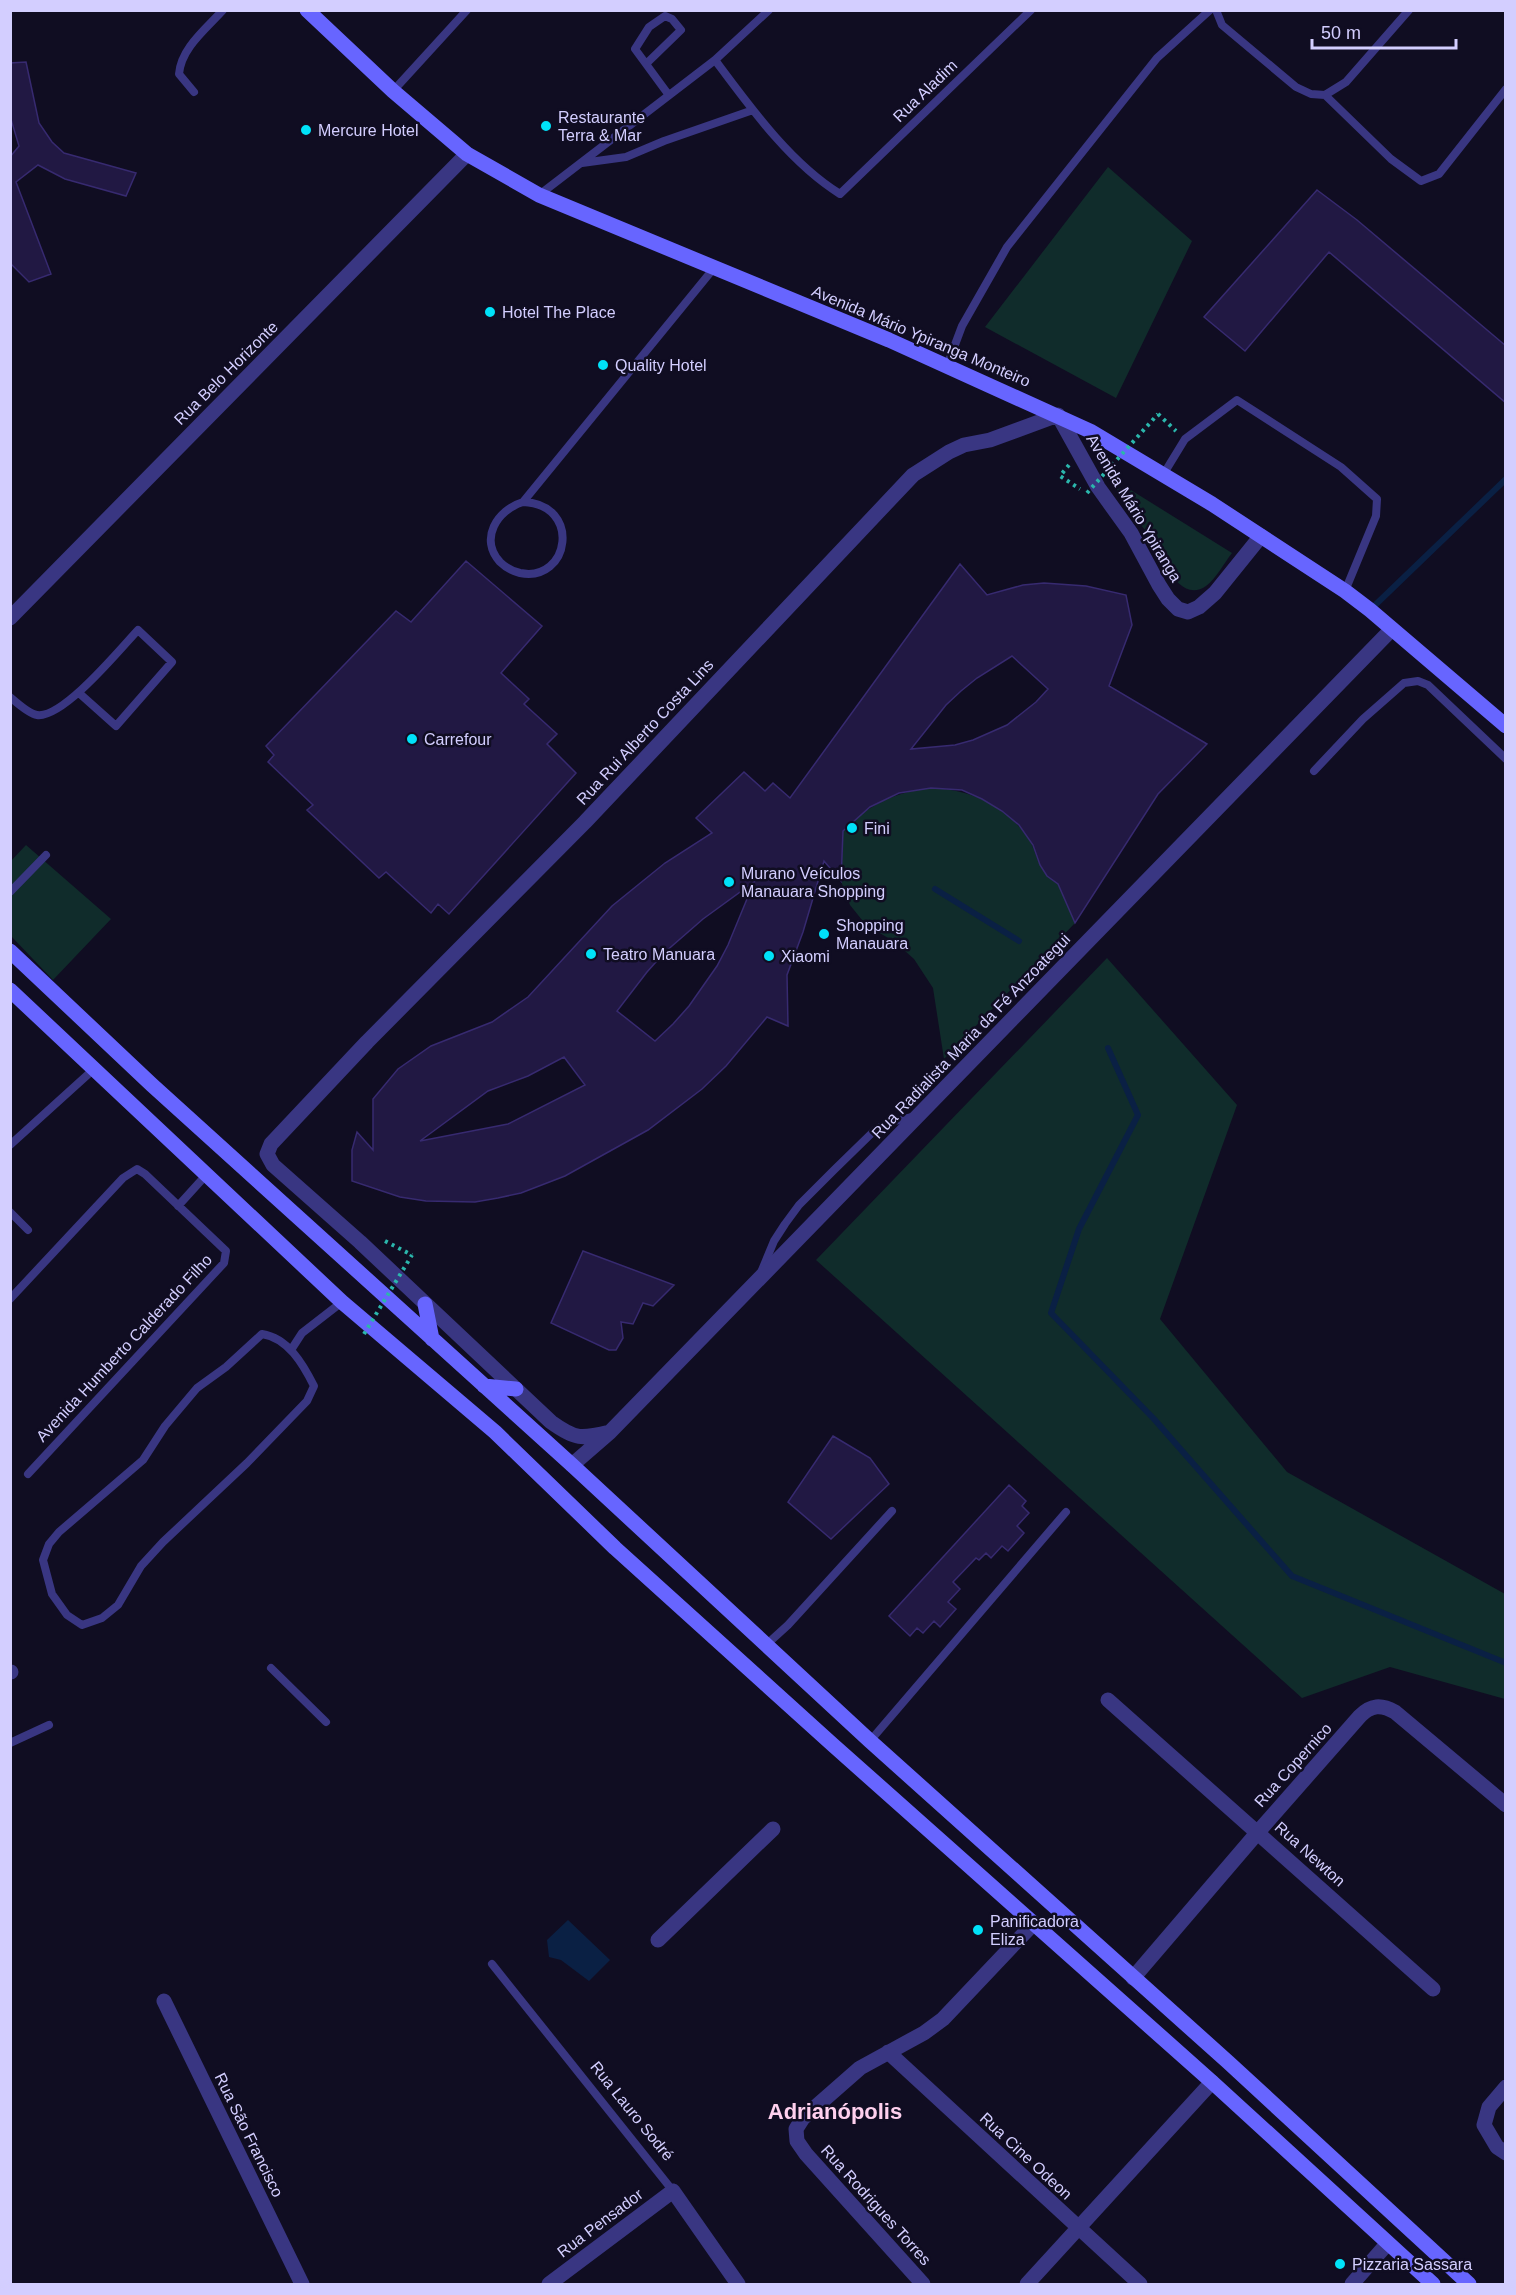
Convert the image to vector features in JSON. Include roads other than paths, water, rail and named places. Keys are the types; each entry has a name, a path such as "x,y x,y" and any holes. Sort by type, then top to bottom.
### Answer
{"main road":[{"name":"Avenida Mário Ypiranga Monteiro","path":"307,10 393,91 467,154 539,195 947,366 1090,431 1261,536 1345,591 1392,628 1506,726"},
{"path":"10,951 152,1085 572,1465 870,1741 1469,2284"},
{"path":"10,990 342,1302 495,1432 624,1556 1212,2082 1433,2284"},
{"path":"425,1304 432,1339"},
{"path":"484,1386 516,1389"}],"street":[{"name":"Rua Belo Horizonte","path":"10,618 467,154"},
{"name":"Avenida Mário Ypiranga","path":"1058,415 1092,477 1131,534 1168,599 1178,609 1188,612 1199,607 1215,593 1261,536"},
{"name":"Rua Rui Alberto Costa Lins","path":"425,1304 270,1161 267,1150 289,1123 375,1033 585,822 914,475 964,445 990,440 1058,415"},
{"name":"Rua Radialista Maria da Fé Anzoategui","path":"572,1465 610,1432 1392,628"},
{"path":"425,1304 551,1422 583,1439 610,1432"},
{"name":"Rua Newton","path":"1108,1700 1433,1989"},
{"name":"Rua Copernico","path":"1133,1978 1257,1832 1366,1710 1380,1706 1395,1712 1506,1805"},
{"path":"658,1940 773,1829"},
{"path":"888,2052 924,2033 943,2019 1034,1924"},
{"name":"Rua São Francisco","path":"164,2001 302,2284"},
{"name":"Rua Rodrigues Torres","path":"888,2052 860,2068 803,2118 796,2129 797,2141 806,2154 923,2284"},
{"name":"Rua Cine Odeon","path":"888,2052 1077,2229 1140,2284"},
{"path":"1027,2284 1212,2082"},
{"path":"1506,2087 1489,2107 1484,2125 1497,2147 1506,2153"},
{"name":"Rua Pensador","path":"549,2284 673,2191"},
{"name":"Rua Lauro Sodré","path":"673,2191 738,2284"},
{"path":"1352,2284 1388,2244"}],"lane":[{"path":"194,92 179,74 180,63 190,47 223,10"},
{"path":"393,91 467,10"},
{"path":"539,195 715,60 770,10"},
{"name":"Rua Aladim","path":"753,110 817,180 840,194 1031,10"},
{"path":"947,366 962,326 1007,247 1157,58 1210,10"},
{"path":"1216,10 1222,25 1296,87 1311,94 1325,95 1346,82 1409,10"},
{"path":"647,63 681,30 665,16 649,27 635,49 668,94"},
{"path":"581,163 626,157 664,141 753,110 715,60"},
{"path":"1325,95 1391,159 1420,181 1439,174 1506,89"},
{"path":"522,502 543,506 552,512 562,531 560,552 547,568 537,573 526,574 506,568 498,560 491,540 496,519 512,505 522,502 714,268"},
{"path":"1163,475 1185,439 1237,400 1341,467 1377,499 1376,516 1345,591"},
{"path":"10,698 35,715 44,715 62,706 79,693 138,630 172,662 116,726 79,693"},
{"path":"1314,771 1364,719 1404,683 1418,681 1428,685 1506,759"},
{"path":"10,892 46,855"},
{"path":"10,1145 94,1069"},
{"path":"759,1278 774,1241 799,1205 875,1130 895,1120 918,1115"},
{"name":"Avenida Humberto Calderado Filho","path":"10,1299 123,1178 137,1169 226,1251 224,1263 28,1474"},
{"path":"178,1206 207,1174"},
{"path":"10,1212 28,1230"},
{"path":"291,1350 302,1333 342,1302"},
{"path":"262,1334 273,1336 291,1350 307,1371 314,1386 307,1401 248,1463 148,1558 118,1605 102,1618 82,1625 67,1615 52,1594 43,1560 49,1544 59,1532 143,1460 165,1426 197,1388 226,1367 250,1343 262,1334"},
{"path":"766,1645 788,1625 892,1511"},
{"path":"870,1741 1066,1512"},
{"path":"271,1668 326,1722"},
{"path":"10,1743 49,1725"},
{"name":"Rua Lauro Sodré","path":"492,1964 673,2191"}],"water":[{"path":"568,1920 610,1960 589,1981 561,1960 549,1957 547,1940"}],"waterway":[{"path":"1370,610 1506,479"},
{"path":"935,889 1019,941"},
{"path":"1108,1048 1138,1115 1079,1229 1051,1313 1154,1419 1292,1576 1506,1663"}],"place":[{"name":"Restaurante Terra & Mar","path":"546,126"},
{"name":"Mercure Hotel","path":"306,130"},
{"name":"Hotel The Place","path":"490,312"},
{"name":"Quality Hotel","path":"603,365"},
{"name":"Carrefour","path":"412,739"},
{"name":"Fini","path":"852,828"},
{"name":"Murano Veículos Manauara Shopping","path":"729,882"},
{"name":"Shopping Manauara","path":"824,934"},
{"name":"Teatro Manuara","path":"591,954"},
{"name":"Xiaomi","path":"769,956"},
{"name":"Panificadora Eliza","path":"978,1930"},
{"name":"Pizzaria Sassara","path":"1340,2264"}],"district":[{"name":"Adrianópolis","path":"835,2111"}]}
